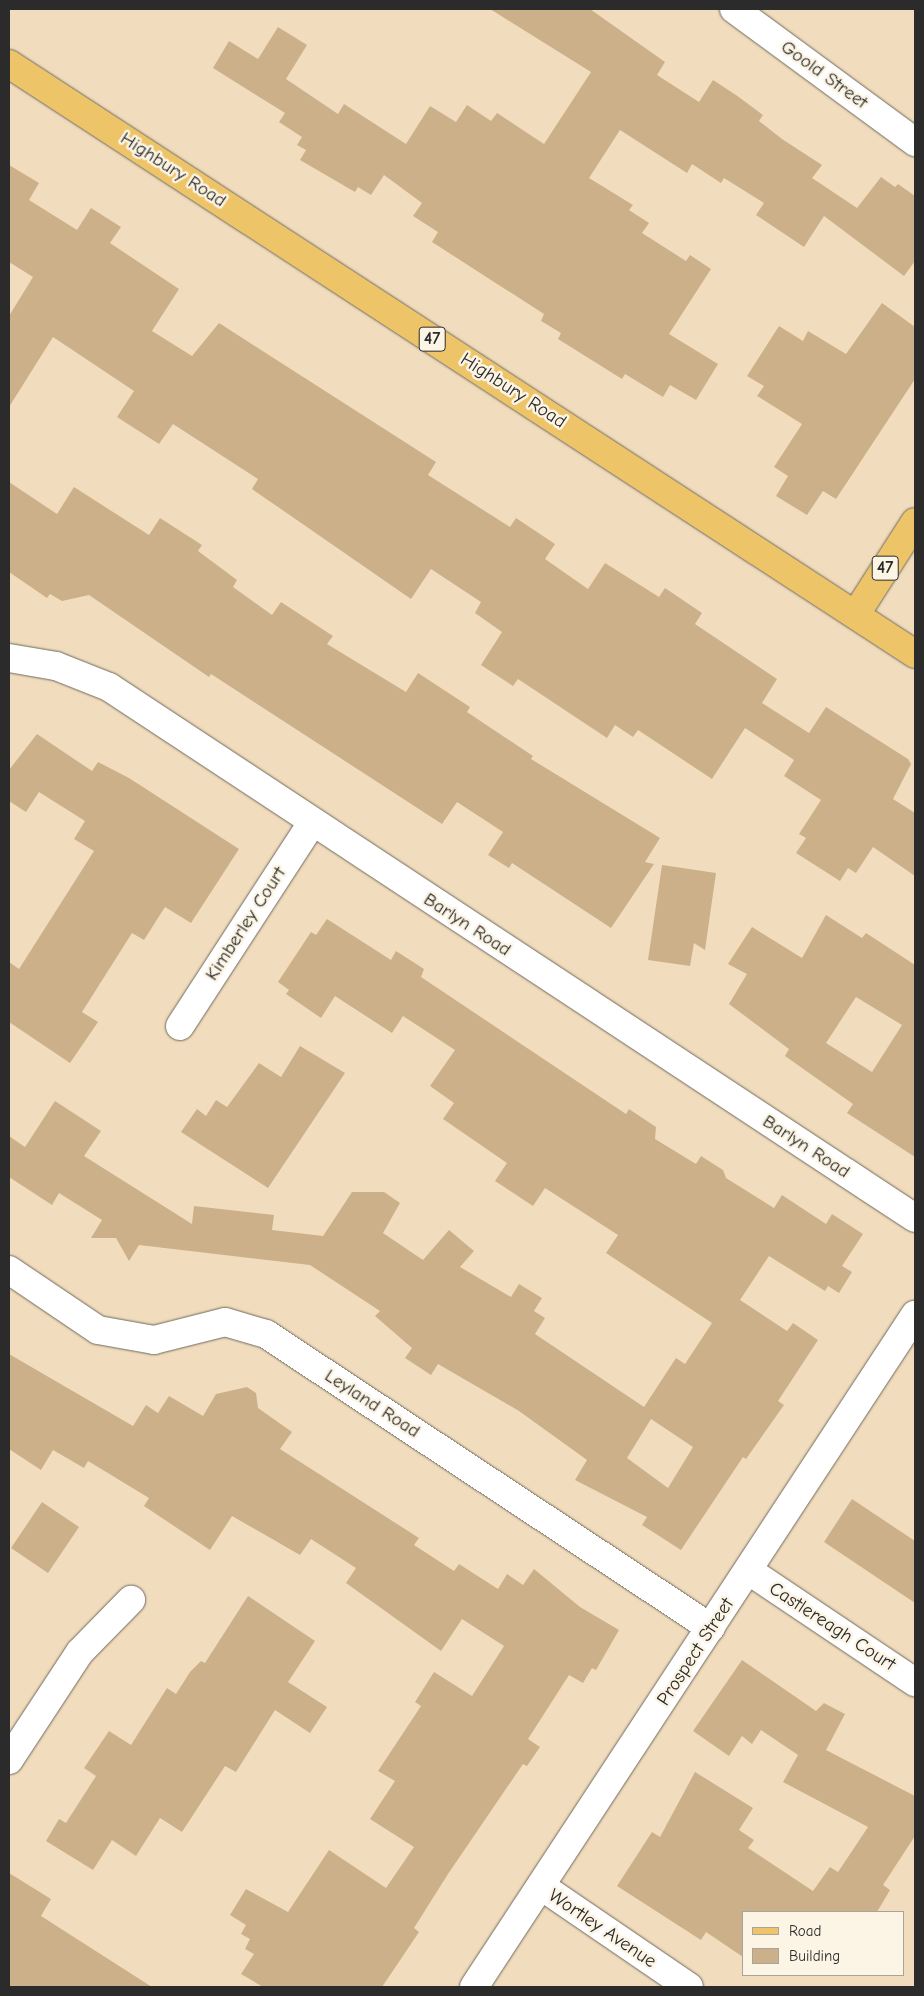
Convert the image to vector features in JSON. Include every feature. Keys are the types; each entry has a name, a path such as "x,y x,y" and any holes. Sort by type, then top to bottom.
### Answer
{"main road":[{"name":"Highbury Road","path":"9,66 915,654"},
{"name":"47","path":"856,614 915,522"}],"street":[{"name":"Goold Street","path":"734,9 915,142"},
{"name":"Barlyn Road","path":"9,658 56,666 109,687 312,823 915,1218"},
{"name":"Kimberley Court","path":"180,1026 312,823"},
{"name":"Leyland Road","path":"9,1270 98,1330 154,1340 225,1322 266,1334 711,1628"},
{"name":"Prospect Street","path":"474,1987 749,1571 915,1315"},
{"name":"Castlereagh Court","path":"749,1571 915,1682"},
{"path":"9,1760 80,1652 131,1600"},
{"name":"Wortley Avenue","path":"541,1886 689,1987"}],"building":[{"path":"490,9 590,9 665,62 657,75 699,102 713,80 763,115 759,121 782,139 822,165 812,178 857,208 881,177 895,187 898,184 915,196 915,261 904,276 824,216 804,247 756,215 764,203 724,178 721,183 692,164 687,173 620,130 589,178 633,205 629,210 649,223 642,233 686,261 690,255 711,269 669,334 718,364 696,400 670,385 663,397 625,374 622,379 558,339 561,333 541,321 544,314 432,242 438,232 413,216 422,203 384,175 371,195 358,187 355,192 300,160 306,150 297,145 302,137 279,122 285,113 213,68 229,41 258,59 278,27 307,45 286,79 338,114 344,104 406,144 430,106 456,122 467,105 491,121 497,113 544,144 591,72"},
{"path":"9,165 39,183 29,200 77,230 91,208 121,227 110,243 179,289 152,331 192,356 219,323 436,462 428,475 510,527 516,518 555,544 545,559 588,589 605,563 659,597 665,588 702,613 695,624 777,679 762,703 809,733 826,707 908,759 911,764 893,799 915,813 915,876 873,847 856,873 848,868 840,881 796,853 806,838 799,834 821,800 784,776 794,760 745,728 712,779 638,730 633,737 615,725 607,738 518,679 513,686 481,665 502,632 475,613 481,602 431,569 411,599 252,489 258,479 173,424 159,444 117,417 134,391 53,337 9,407 9,316 33,277 9,262"},
{"path":"882,303 915,327 915,379 836,499 823,491 807,515 776,496 788,476 774,467 802,424 757,396 764,386 747,376 779,326 803,341 808,331 846,354"},
{"path":"9,482 57,514 74,487 149,535 160,518 202,545 198,551 237,580 233,587 272,615 281,602 333,636 327,644 406,692 418,673 470,707 467,712 533,756 531,759 660,838 645,862 654,864 611,928 512,863 509,868 488,855 503,832 457,802 442,824 211,674 209,677 89,595 62,601 50,594 47,598 9,572"},
{"path":"37,734 92,771 98,762 129,778 239,849 191,923 165,907 144,940 132,933 82,1012 98,1022 70,1063 9,1022 9,962 19,969 94,851 74,839 85,821 39,792 26,812 9,801 9,770"},
{"path":"662,865 716,873 705,950 694,943 690,966 648,960"},
{"path":"826,915 862,938 866,933 915,965 915,1157 847,1113 853,1104 785,1056 789,1049 729,1004 747,974 728,964 752,927 802,958","holes":["856,997 902,1025 872,1072 826,1043"]},
{"path":"327,919 391,960 396,951 424,969 421,977 626,1114 629,1109 656,1127 655,1139 696,1164 701,1156 723,1170 726,1178 774,1208 782,1195 826,1224 832,1214 863,1234 842,1266 852,1272 839,1293 828,1286 825,1291 769,1256 740,1300 787,1331 793,1323 818,1340 778,1401 784,1405 746,1459 743,1457 681,1550 642,1525 647,1517 575,1480 587,1460 519,1411 438,1364 431,1375 405,1358 412,1348 375,1316 380,1311 310,1265 139,1245 129,1261 116,1238 91,1238 102,1220 59,1193 52,1205 9,1177 9,1136 25,1147 55,1101 101,1131 84,1156 192,1224 194,1206 274,1215 272,1230 323,1236 352,1192 384,1192 400,1203 383,1233 423,1260 449,1230 474,1251 460,1267 511,1297 519,1284 542,1298 534,1311 545,1318 535,1334 644,1407 676,1358 685,1364 712,1323 606,1253 618,1235 545,1188 533,1206 495,1181 507,1163 443,1119 454,1103 430,1086 455,1050 403,1016 392,1033 335,996 321,1018 286,994 289,990 278,982 311,932 316,935","holes":["651,1419 693,1447 668,1488 627,1458"]},
{"path":"300,1046 345,1073 268,1188 181,1132 197,1109 206,1116 216,1100 227,1107 259,1063 281,1077"},
{"path":"9,1354 133,1426 146,1405 158,1413 169,1396 203,1416 216,1394 247,1387 256,1393 258,1408 292,1432 280,1449 419,1538 414,1545 454,1571 459,1564 498,1589 507,1574 523,1585 534,1569 580,1607 619,1630 596,1670 592,1668 583,1683 569,1675 528,1739 540,1747 527,1766 523,1764 448,1874 414,1928 419,1932 382,1987 263,1987 241,1974 254,1954 245,1949 250,1939 241,1934 246,1925 230,1915 246,1889 288,1912 329,1850 386,1888 414,1847 370,1819 395,1781 378,1771 421,1706 415,1702 434,1672 472,1696 504,1646 462,1619 441,1651 346,1583 356,1568 311,1539 300,1555 232,1516 210,1550 144,1506 149,1498 88,1461 84,1468 53,1450 41,1470 9,1449"},
{"path":"852,1499 915,1541 915,1603 824,1542"},
{"path":"42,1502 79,1527 48,1573 11,1548"},
{"path":"248,1596 315,1641 288,1682 327,1707 310,1733 275,1710 236,1772 225,1766 182,1832 160,1818 136,1856 112,1840 93,1870 46,1841 59,1819 66,1823 96,1776 84,1768 109,1731 131,1745 167,1688 176,1694 190,1672 201,1661 205,1663"},
{"path":"742,1660 816,1711 824,1703 845,1714 826,1750 915,1796 915,1836 883,1885 890,1890 878,1911 742,1911 742,1956 706,1932 701,1940 617,1886 652,1832 660,1837 695,1772 753,1808 739,1830 754,1840 748,1848 813,1891 830,1867 838,1872 868,1827 783,1782 798,1755 761,1730 752,1744 742,1736 729,1756 693,1731"},
{"path":"9,1873 51,1899 41,1916 152,1987 9,1987"}]}
